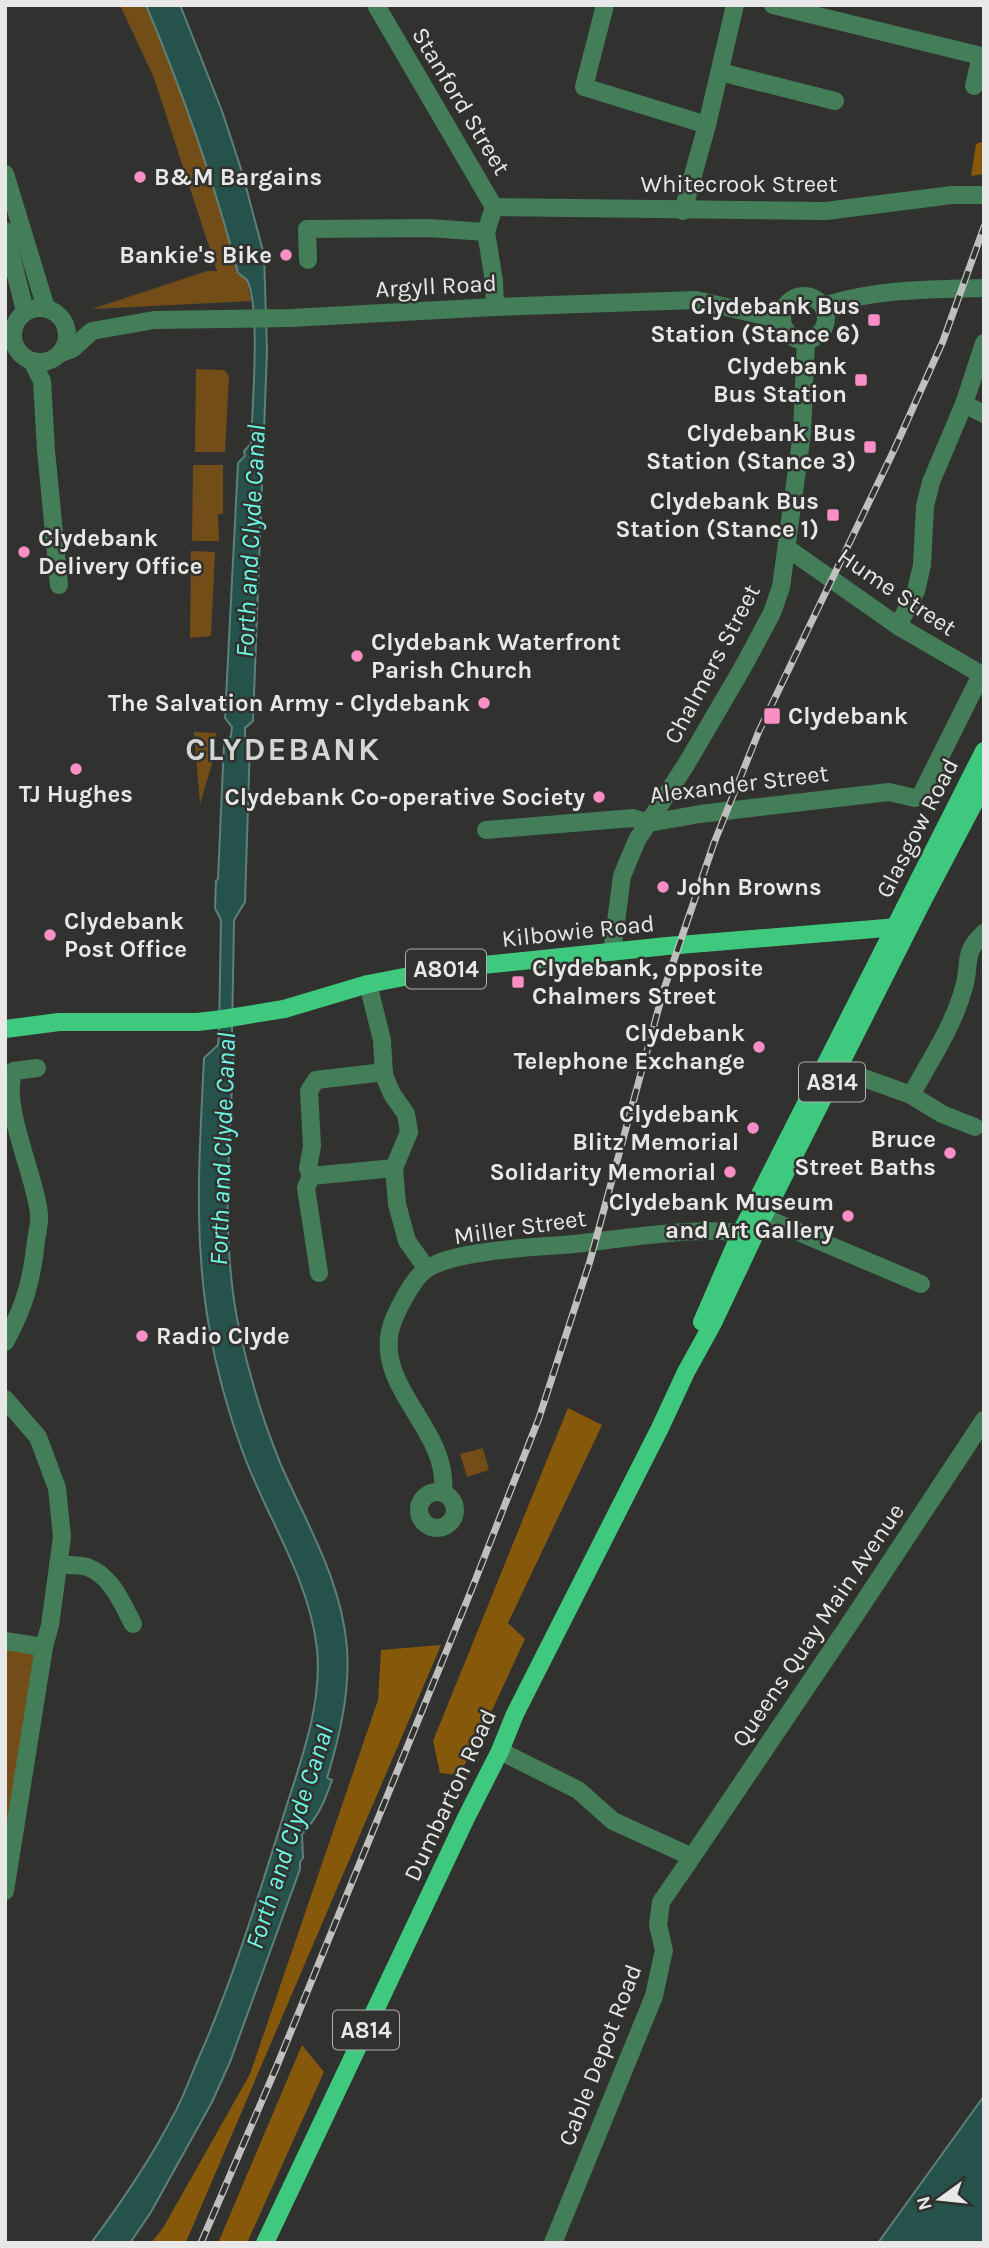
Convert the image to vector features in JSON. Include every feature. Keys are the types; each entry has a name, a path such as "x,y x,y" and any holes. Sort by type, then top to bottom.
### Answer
{"main road":[{"name":"Glasgow Road","path":"902,926 984,751"},
{"name":"Glasgow Road","path":"902,926 982,790"},
{"name":"Kilbowie Road","path":"5,1029 59,1022 197,1022 284,1009 368,985 444,969 902,926"},
{"name":"Dumbarton Road","path":"747,1235 763,1217 839,1069 902,926"},
{"name":"Dumbarton Road","path":"265,2243 521,1703 660,1428 685,1372 713,1323 747,1235 902,926"}],"street":[{"name":"Stanford Street","path":"376,5 494,207 486,232 495,281 495,307"},
{"path":"605,5 584,87 707,125"},
{"path":"683,211 707,125 735,5"},
{"path":"773,5 981,57 974,86"},
{"path":"720,72 835,101"},
{"path":"5,174 46,308"},
{"name":"Whitecrook Street","path":"494,207 826,211 952,195 984,195"},
{"path":"307,260 307,229 428,228 486,232"},
{"path":"5,231 16,318 10,345 32,361 39,362 57,356"},
{"path":"824,306 887,292 984,288"},
{"path":"801,295 810,296 824,306 827,315 822,332 806,340 790,335 782,320 786,304 801,295"},
{"name":"Argyll Road","path":"65,324 92,331 154,320 291,318 696,300 782,320"},
{"path":"16,318 32,308 46,308 54,311 65,324 68,334 66,344 42,381"},
{"name":"Argyll Road","path":"57,356 72,349 92,331"},
{"name":"Chalmers Street","path":"612,952 622,876 637,840 714,719 772,613 781,587 802,433 806,340"},
{"path":"898,626 916,592 922,565 926,506 932,482 964,404 984,343"},
{"path":"32,361 42,381 59,585"},
{"path":"964,404 984,414"},
{"name":"Hume Street","path":"788,548 898,626 982,675"},
{"name":"Alexander Street","path":"486,830 633,818 649,823 700,814 889,792 915,798 921,795 982,675"},
{"path":"911,1095 951,1021 965,986 967,955 984,933"},
{"path":"368,985 382,1040 384,1072 392,1094 406,1114 409,1132 394,1168 397,1204 407,1241 427,1269"},
{"path":"5,1342 24,1307 29,1290 39,1215 9,1122 7,1095 10,1077 14,1071 37,1068"},
{"path":"839,1069 911,1095 942,1114 975,1127"},
{"path":"319,1273 306,1188 311,1176 308,1168 312,1146 309,1091 316,1080 384,1072"},
{"path":"311,1176 394,1168"},
{"path":"763,1217 921,1284"},
{"name":"Miller Street","path":"443,1492 445,1476 438,1449 422,1420 404,1397 391,1359 390,1331 409,1290 427,1269 468,1255 707,1231 747,1235"},
{"path":"5,1399 38,1437 57,1488 62,1537 50,1625 44,1647 5,1891"},
{"name":"Queens Quay Main Avenue","path":"692,1857 984,1420"},
{"path":"58,1565 86,1566 104,1578 110,1583 133,1624"},
{"path":"5,1641 44,1647"},
{"path":"500,1751 578,1790 612,1821 692,1857"},
{"name":"Cable Depot Road","path":"553,2243 654,1996 664,1950 658,1925 661,1902 692,1857"}],"shaded area":[{"path":"120,5 146,5 197,138 238,273 246,279 252,301 92,309 207,271 217,271 154,78"},
{"path":"984,141 984,174 971,176 976,144"},
{"path":"196,369 224,370 229,376 225,452 195,452"},
{"path":"193,465 223,465 223,514 218,514 219,541 192,541"},
{"path":"191,551 215,552 211,636 190,638"},
{"path":"194,732 216,733 215,754 200,804"},
{"path":"568,1408 602,1425 508,1623 525,1639 481,1734 459,1775 440,1773 433,1741"},
{"path":"483,1448 489,1470 467,1477 460,1454"},
{"path":"5,1641 44,1647 5,1890"},
{"path":"441,1645 189,2235 185,2243 151,2243 163,2228 250,2074 378,1700 381,1650"},
{"path":"302,2045 324,2072 247,2243 218,2243"}],"water":[{"name":"Forth and Clyde Canal","path":"146,5 180,5 222,111 242,172 264,255 267,351 253,721 245,728 245,737 250,743 245,902 234,920 229,1257 239,1328 252,1380 281,1465 331,1577 344,1624 348,1664 343,1713 327,1778 332,1780 320,1808 302,1834 303,1858 300,1869 230,2062 212,2102 151,2212 130,2243 91,2243 135,2181 164,2132 182,2097 220,2006 301,1761 312,1717 318,1672 317,1649 305,1597 242,1450 220,1380 206,1308 200,1234 204,1058 218,1045 219,1032 221,920 215,908 216,881 224,744 231,736 232,727 225,718 238,463 251,444 254,312 247,280 238,273 197,138"},
{"path":"984,2096 984,2243 878,2243"}],"railway":[{"path":"201,2243 276,2068 539,1418 590,1261 663,992 714,843 759,731 894,450 943,341 984,227"}],"place":[{"name":"B&M Bargains","path":"140,177"},
{"name":"Bankie's Bike","path":"286,255"},
{"name":"Clydebank Bus Station (Stance 6)","path":"874,320"},
{"name":"Clydebank Bus Station","path":"861,380"},
{"name":"Clydebank Bus Station (Stance 3)","path":"870,447"},
{"name":"Clydebank Bus Station (Stance 1)","path":"833,515"},
{"name":"Clydebank Delivery Office","path":"24,552"},
{"name":"Clydebank Waterfront Parish Church","path":"357,656"},
{"name":"The Salvation Army - Clydebank","path":"484,703"},
{"name":"Clydebank","path":"772,716"},
{"name":"TJ Hughes","path":"76,769"},
{"name":"Clydebank Co-operative Society","path":"599,797"},
{"name":"John Browns","path":"663,887"},
{"name":"Clydebank Post Office","path":"50,935"},
{"name":"Clydebank, opposite Chalmers Street","path":"518,982"},
{"name":"Clydebank Telephone Exchange","path":"759,1047"},
{"name":"Clydebank Blitz Memorial","path":"753,1128"},
{"name":"Bruce Street Baths","path":"950,1153"},
{"name":"Solidarity Memorial","path":"730,1172"},
{"name":"Clydebank Museum and Art Gallery","path":"848,1216"},
{"name":"Radio Clyde","path":"142,1336"}],"district":[{"name":"CLYDEBANK","path":"283,749"}]}
